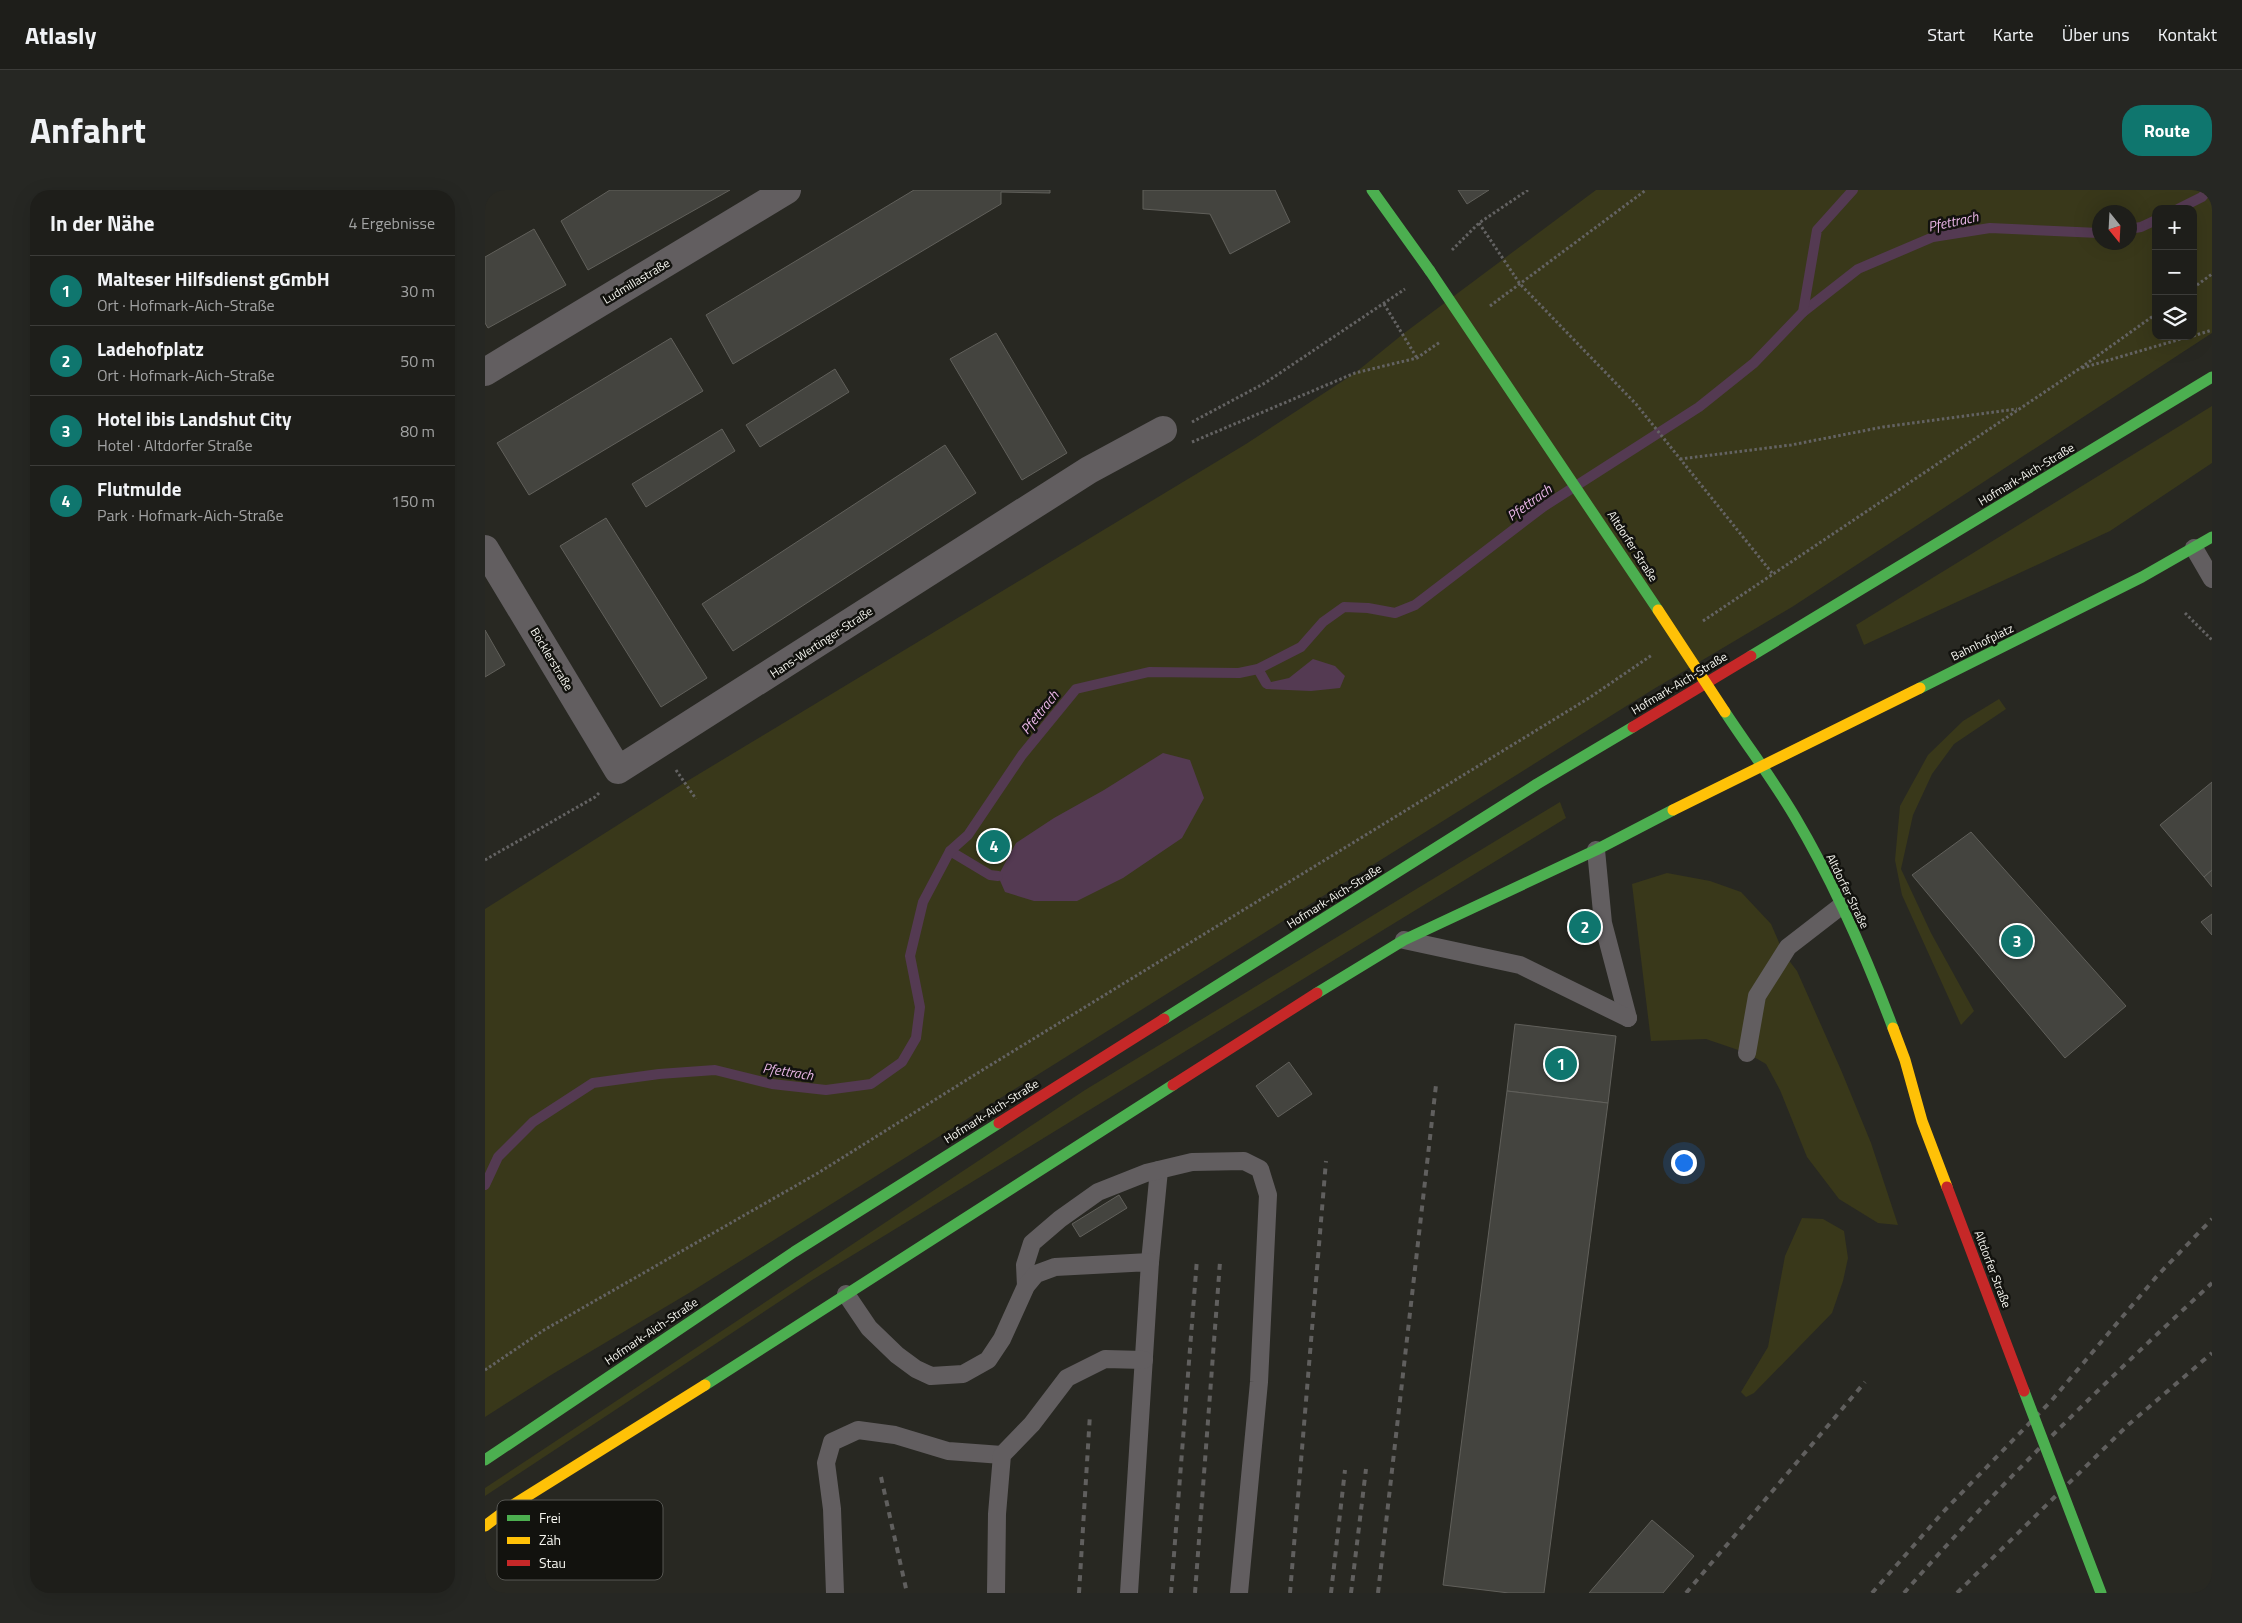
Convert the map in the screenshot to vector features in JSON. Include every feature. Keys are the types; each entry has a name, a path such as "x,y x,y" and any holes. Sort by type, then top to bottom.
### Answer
{"main road":[{"name":"Altdorfer Straße","path":"1372,190 1430,271 1611,536 1795,817 1841,906 1875,981 1905,1060 1922,1120 1947,1188 2101,1593"},
{"name":"Hofmark-Aich-Straße","path":"485,1460 794,1252 1529,790 2212,377"},
{"name":"Bahnhofplatz","path":"1761,765 2029,635 2142,577 2212,537"},
{"path":"521,1500 1269,1023 1404,940 1596,850 1761,765"},
{"path":"485,1526 497,1517"}],"street":[{"name":"Ludmillastraße","path":"485,372 787,190"},
{"name":"Hans-Wertinger-Straße","path":"618,770 1089,470 1163,430"},
{"name":"Böcklerstraße","path":"485,549 618,770"}],"lane":[{"path":"2194,548 2212,579"},
{"path":"1404,940 1520,965 1628,1018 1603,922 1596,850"},
{"path":"1747,1053 1757,996 1783,954 1789,946 1841,906"},
{"path":"1026,1286 1025,1265 1032,1243 1060,1219 1098,1192 1159,1170 1192,1162 1244,1162 1259,1169 1267,1195 1259,1382 1239,1593"},
{"path":"1129,1593 1143,1360 1159,1170"},
{"path":"846,1294 869,1328 897,1355 931,1376 963,1374 988,1360 1002,1338 1026,1286 1036,1274 1055,1268 1150,1262"},
{"path":"996,1593 997,1514 1002,1455 1032,1424 1067,1378 1105,1360 1143,1360"},
{"path":"835,1593 832,1509 826,1463 832,1442 858,1430 895,1435 948,1451 1002,1455"}],"path":[{"path":"1163,430 1187,425 1265,383 1430,271 1479,223 1528,190"},
{"path":"1520,284 1646,190"},
{"path":"1479,223 1520,284 1636,404 1772,574"},
{"path":"2197,285 2212,274"},
{"path":"1188,444 1355,372 1417,358 1384,304"},
{"path":"1700,622 2079,369 2152,317"},
{"path":"2197,334 2212,330"},
{"path":"2079,369 2178,340"},
{"path":"1679,459 1791,445 1883,428 2018,408"},
{"path":"2185,613 2212,640"},
{"path":"485,1370 544,1330 818,1173 1589,698 1660,649"},
{"path":"659,745 697,799"},
{"path":"485,860 595,797 618,770"}],"shaded area":[{"path":"1596,190 2212,190 2212,333 1792,607 1652,690 694,1290 551,1375 485,1417 485,909 684,783 1246,444 1355,373 1403,334"},
{"path":"2212,406 2212,463 2110,531 1864,645 1856,625"},
{"path":"1313,659 1335,666 1345,676 1340,688 1311,691 1266,689 1263,687 1266,683 1289,678"},
{"path":"1999,699 2006,709 1954,744 1932,774 1913,815 1901,869 1931,933 1974,1011 1961,1025 1902,895 1895,860 1900,806 1928,755 1963,721"},
{"path":"1163,753 1190,760 1204,798 1182,838 1123,878 1077,901 1034,901 1005,892 998,876 1016,843"},
{"path":"1560,802 1566,818 812,1280 485,1496 485,1488 1085,1090"},
{"path":"1667,873 1710,881 1741,892 1771,924 1784,954 1797,971 1841,1070 1871,1143 1898,1225 1878,1223 1839,1199 1807,1157 1780,1090 1766,1064 1747,1053 1706,1039 1651,1041 1632,884"},
{"path":"1802,1218 1823,1219 1844,1231 1848,1258 1843,1281 1832,1313 1754,1393 1746,1397 1741,1392 1768,1347 1785,1256"}],"building":[{"path":"610,190 730,190 588,270 561,221"},
{"path":"914,190 1050,190 1050,193 1001,192 1001,204 733,364 706,315"},
{"path":"1143,190 1275,190 1290,222 1230,254 1210,214 1143,209"},
{"path":"1458,190 1489,190 1467,204"},
{"path":"534,229 566,285 488,328 485,323 485,257"},
{"path":"996,333 1067,453 1022,480 950,359"},
{"path":"671,338 703,391 529,495 497,443"},
{"path":"835,369 849,392 760,447 746,425"},
{"path":"722,429 735,451 646,507 632,484"},
{"path":"945,445 976,493 733,651 702,604"},
{"path":"606,518 707,678 661,707 560,546"},
{"path":"485,630 505,665 485,677"},
{"path":"2212,782 2212,870 2204,877 2160,825"},
{"path":"1971,832 2126,1006 2065,1058 1912,875"},
{"path":"2212,870 2212,887 2204,877"},
{"path":"2212,914 2212,935 2201,922"},
{"path":"1515,1024 1616,1036 1608,1103 1507,1091"},
{"path":"1289,1062 1312,1094 1278,1117 1256,1086"},
{"path":"1507,1091 1608,1103 1544,1593 1509,1593 1443,1585"},
{"path":"1119,1195 1127,1208 1080,1237 1072,1224"},
{"path":"1652,1520 1694,1556 1663,1593 1589,1593"}],"waterway":[{"name":"Pfettrach","path":"485,1185 498,1157 533,1122 593,1083 659,1074 715,1070 772,1084 826,1090 871,1084 902,1062 916,1038 920,1007 910,956 923,902 950,851 968,835 1022,755 1076,689 1149,672 1239,673 1258,669 1301,647 1323,622 1344,607 1368,608 1395,613 1415,605 1543,507 1699,407 1754,363 1803,312 1817,230 1853,190"},
{"name":"Pfettrach","path":"2186,205 2202,197 2208,190"},
{"name":"Pfettrach","path":"2137,228 2152,222"},
{"name":"Pfettrach","path":"1803,312 1858,269 1933,237 1990,228 2092,233"},
{"name":"Pfettrach","path":"1258,669 1266,683"},
{"name":"Pfettrach","path":"950,851 990,875 998,876"}],"railway":[{"path":"1378,1593 1436,1085"},
{"path":"1290,1593 1326,1161"},
{"path":"1872,1593 1945,1510 2052,1400 2157,1276 2212,1219"},
{"path":"1171,1593 1197,1259"},
{"path":"1195,1593 1220,1262"},
{"path":"1904,1593 2015,1473 2132,1358 2212,1283"},
{"path":"1957,1593 2128,1425 2212,1353"},
{"path":"1686,1593 1865,1382"},
{"path":"1079,1593 1090,1414"},
{"path":"1351,1593 1366,1469"},
{"path":"1331,1593 1345,1470"},
{"path":"881,1477 907,1593"}],"traffic: fast":[{"path":"1372,190 1430,271"},
{"path":"1430,271 1658,610"},
{"path":"1751,656 2212,377"},
{"path":"1920,688 2142,577 2212,537"},
{"path":"1725,712 1787,804 1823,868 1872,974 1893,1028"},
{"path":"1164,1019 1537,784 1633,727"},
{"path":"1317,993 1404,940 1596,850 1673,810"},
{"path":"705,1385 1173,1085"},
{"path":"485,1460 794,1252 999,1123"},
{"path":"2024,1391 2101,1593"}],"traffic: slow":[{"path":"1658,610 1725,712"},
{"path":"1673,810 1920,688"},
{"path":"1893,1028 1905,1060 1922,1121 1947,1187"},
{"path":"521,1500 705,1385"},
{"path":"485,1526 497,1517"}],"traffic: jam":[{"path":"1633,727 1751,656"},
{"path":"1173,1085 1317,993"},
{"path":"999,1123 1164,1019"},
{"path":"1947,1187 2024,1391"}],"place":[{"name":"Flutmulde","path":"994,846"},
{"name":"Ladehofplatz","path":"1585,927"},
{"name":"Hotel ibis Landshut City","path":"2017,941"},
{"name":"Malteser Hilfsdienst gGmbH","path":"1561,1064"}]}
